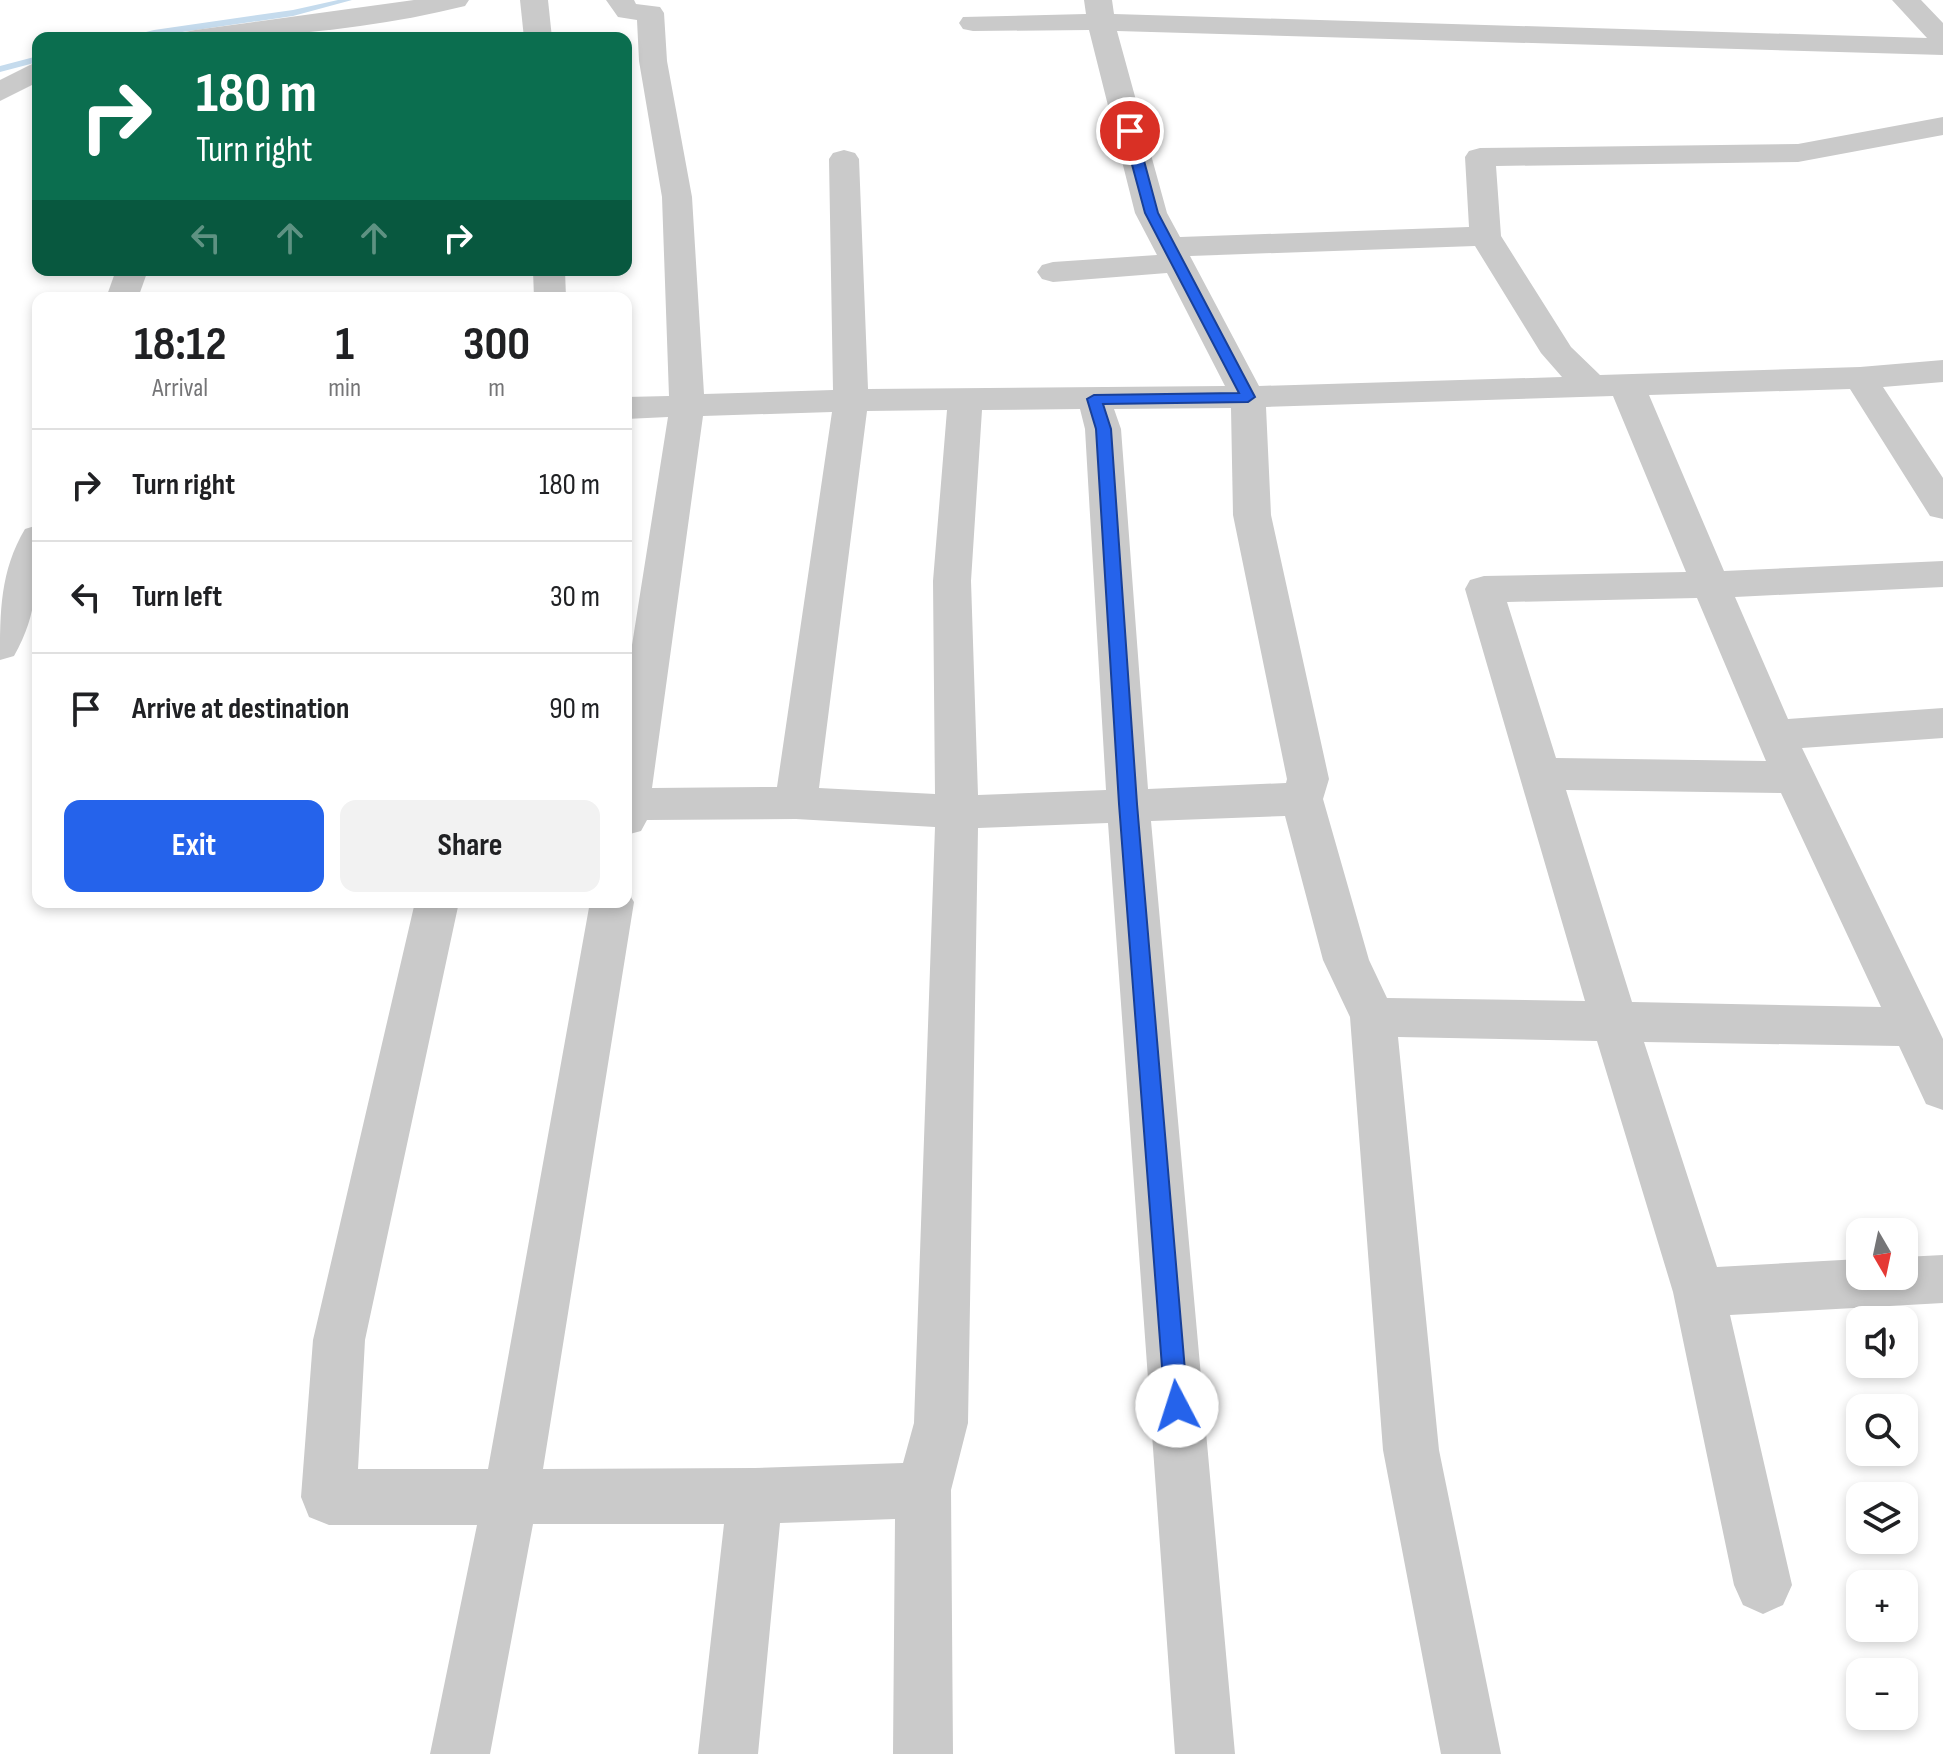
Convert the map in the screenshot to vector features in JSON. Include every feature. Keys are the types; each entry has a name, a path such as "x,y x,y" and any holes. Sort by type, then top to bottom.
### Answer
{"street":[{"path":"245,32 400,11 455,0"},
{"path":"534,0 537,32"},
{"path":"620,0 628,11 650,13 653,61 677,197 687,408 632,776"},
{"path":"1906,0 1943,39"},
{"path":"1100,11 1151,213 1248,397 1252,515 1308,779 1302,799 1346,960 1373,1017 1411,1450 1471,1754"},
{"path":"973,23 1100,11 1943,47"},
{"path":"0,92 32,73"},
{"path":"1943,126 1798,153 1480,157 1485,236 1558,353 1634,399 1775,735 1943,1089"},
{"path":"796,803 851,400 844,159"},
{"path":"1053,272 1172,255 1485,236"},
{"path":"632,408 851,400 1248,397 1860,378 1943,371"},
{"path":"1860,378 1943,507"},
{"path":"1094,399 1103,429 1128,804 1205,1754"},
{"path":"923,1754 923,1490 941,1423 957,812 952,581 965,401"},
{"path":"0,646 32,555"},
{"path":"1763,1585 1699,1292 1484,589 1712,585 1943,574"},
{"path":"1775,735 1943,723"},
{"path":"1539,774 1795,777"},
{"path":"632,809 796,803 957,812 1302,799"},
{"path":"436,908 339,1340 329,1497 511,1494 755,1496 923,1490"},
{"path":"460,1754 511,1494 611,908"},
{"path":"1373,1017 1913,1027"},
{"path":"1699,1292 1943,1279"},
{"path":"728,1754 755,1496"}],"waterway":[{"path":"161,32 265,18 348,0"},
{"path":"0,69 32,61"}],"route":[{"path":"1130,131 1151,213 1248,397 1094,399 1103,429 1128,804 1177,1406"}]}
